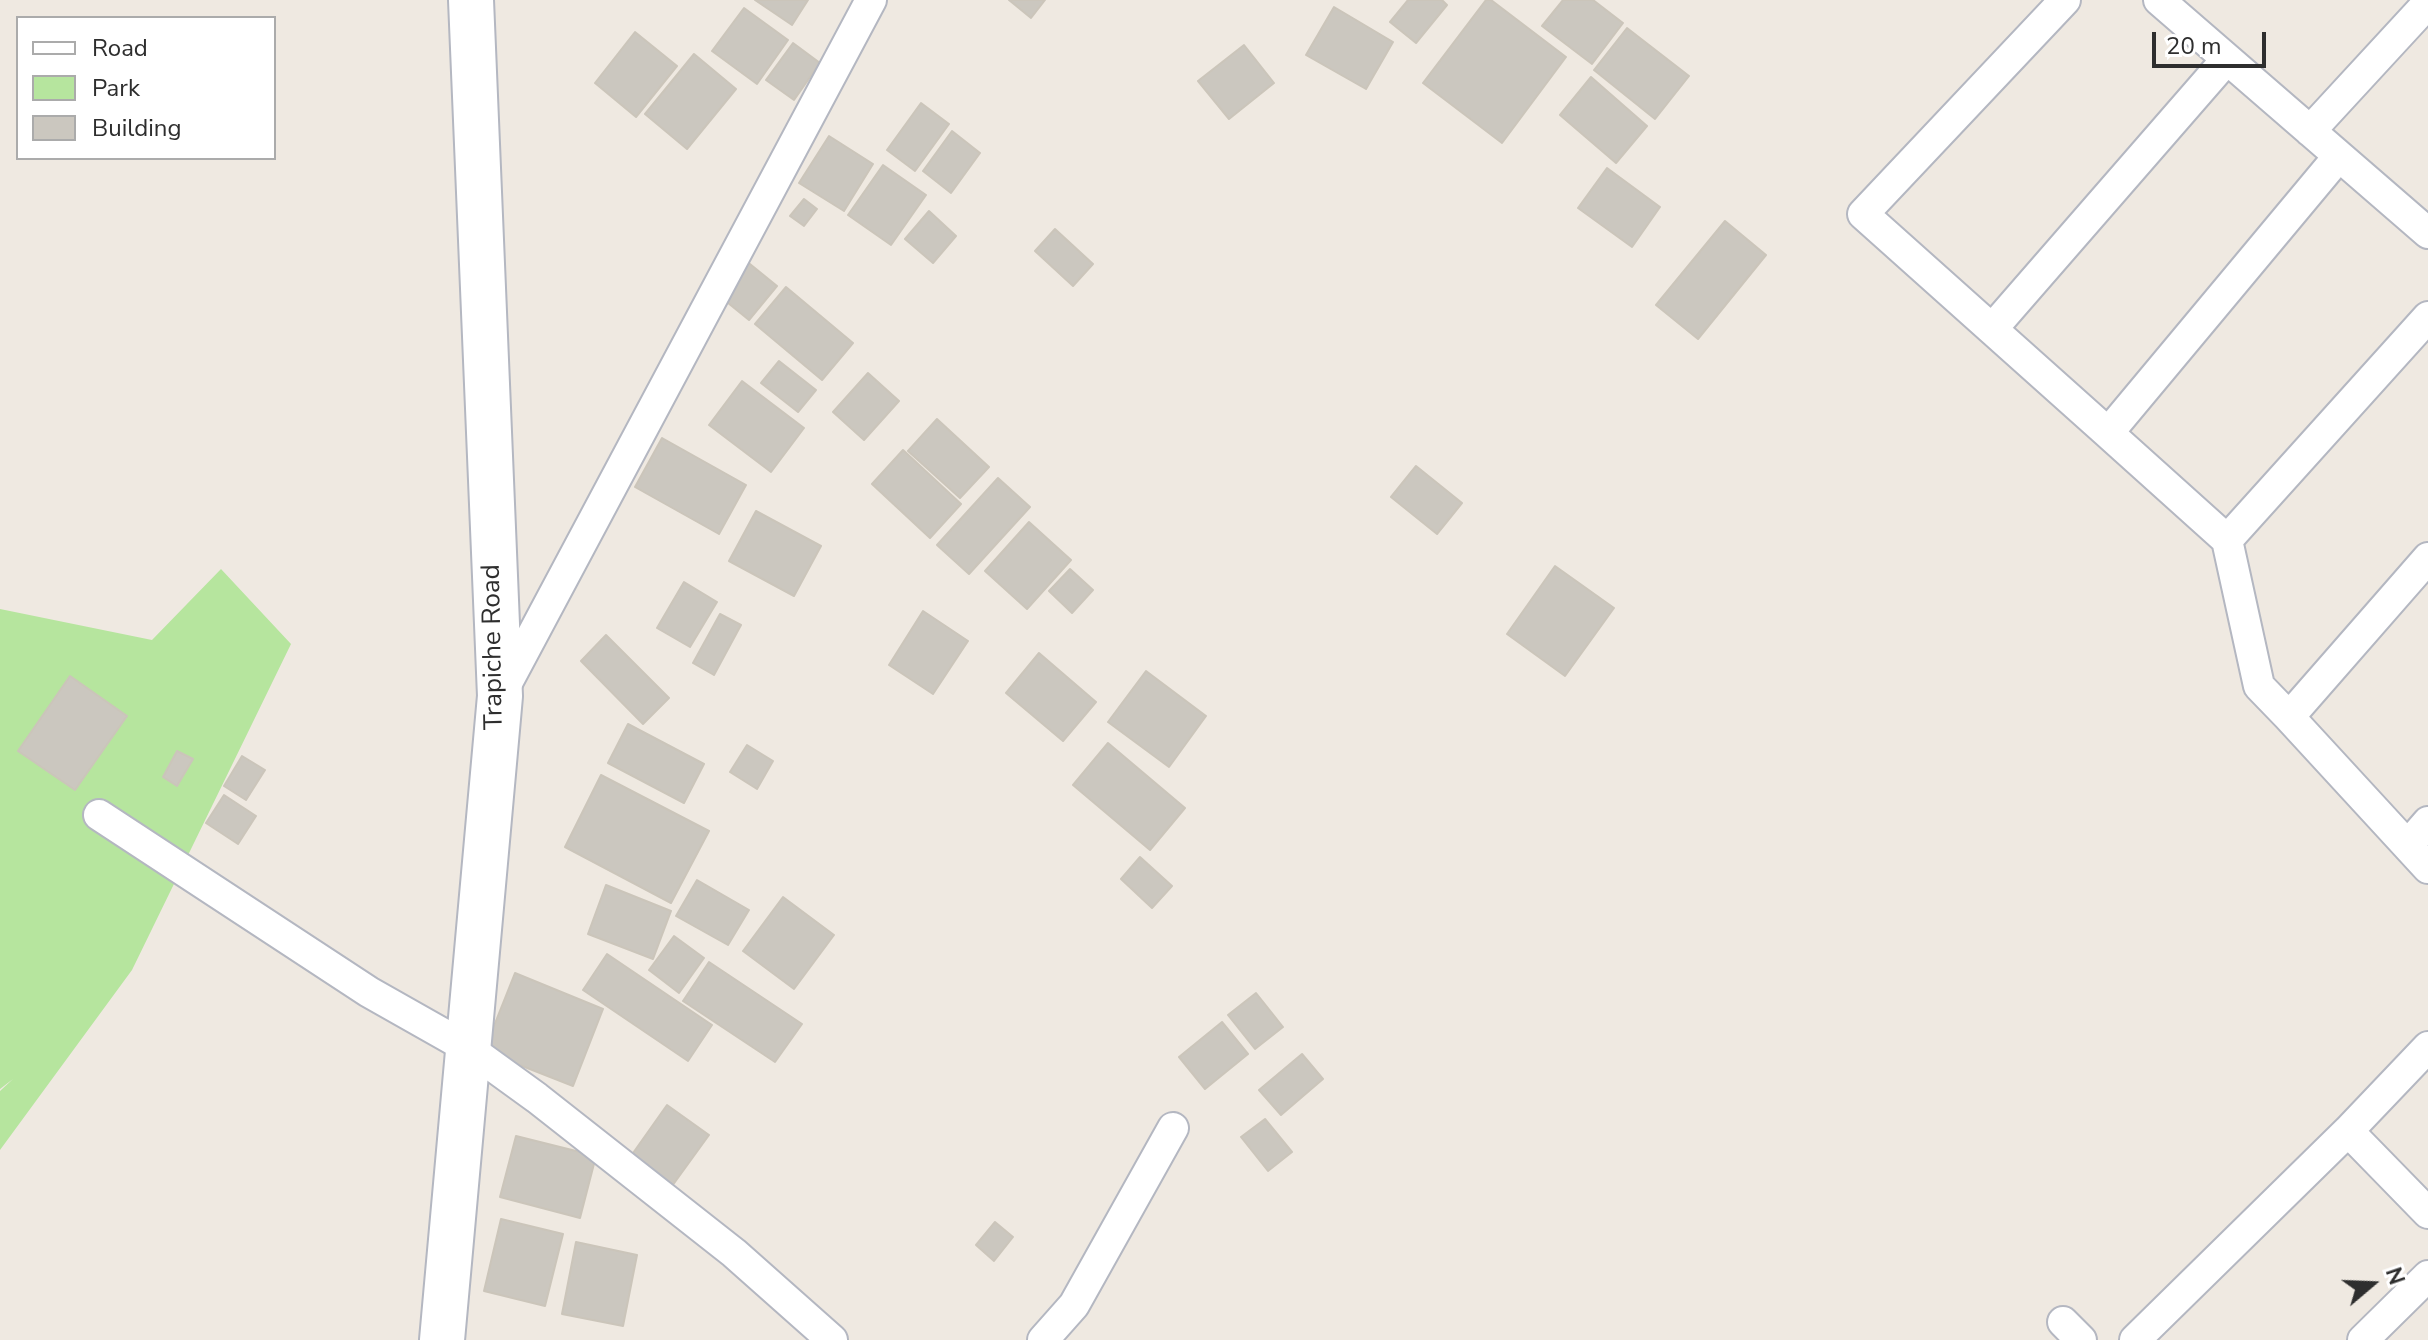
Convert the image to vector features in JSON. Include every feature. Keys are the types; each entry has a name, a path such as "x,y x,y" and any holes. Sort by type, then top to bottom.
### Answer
{"street":[{"name":"Trapiche Road","path":"442,1340 500,696 471,0"},
{"path":"500,696 871,0"},
{"path":"2065,0 1863,214 2227,540 2259,686 2428,868"},
{"path":"2159,0 2428,233"},
{"path":"2310,131 2425,13"},
{"path":"1992,329 2227,59"},
{"path":"2108,433 2339,156"},
{"path":"2227,540 2428,317"},
{"path":"2289,717 2428,558"},
{"path":"99,815 369,992 468,1048 537,1098 734,1253 832,1340"},
{"path":"2408,845 2428,822"},
{"path":"2135,1340 2348,1131 2428,1047"},
{"path":"1043,1340 1074,1305 1173,1128"},
{"path":"2348,1131 2428,1213"},
{"path":"2363,1340 2428,1276"}],"green space":[{"path":"221,569 291,644 132,970 0,1150 0,1091 13,1079 0,1089 0,609 152,640"}],"building":[{"path":"755,0 808,0 792,25"},
{"path":"1009,0 1045,0 1031,18"},
{"path":"1408,0 1442,0 1447,5 1416,43 1390,22"},
{"path":"1486,0 1491,0 1566,57 1502,143 1423,83"},
{"path":"1563,0 1593,0 1623,23 1592,64 1542,26"},
{"path":"1334,7 1393,42 1366,89 1306,55"},
{"path":"744,8 788,40 757,84 712,51"},
{"path":"1627,28 1689,76 1655,119 1594,70"},
{"path":"635,32 677,66 636,117 595,83"},
{"path":"793,43 820,63 794,100 766,80"},
{"path":"1244,45 1274,83 1229,119 1198,81"},
{"path":"694,54 736,89 687,149 645,114"},
{"path":"1591,77 1647,126 1616,163 1560,115"},
{"path":"921,103 949,124 915,171 887,150"},
{"path":"952,131 980,153 951,193 923,171"},
{"path":"829,136 873,164 844,211 799,183"},
{"path":"883,165 926,195 891,245 848,215"},
{"path":"1607,168 1660,207 1632,247 1578,208"},
{"path":"804,199 817,209 804,226 790,216"},
{"path":"929,211 956,236 933,263 905,239"},
{"path":"1725,221 1766,255 1698,339 1656,305"},
{"path":"1055,229 1093,264 1073,286 1035,251"},
{"path":"745,260 777,286 749,320 717,294"},
{"path":"786,287 853,343 822,380 755,324"},
{"path":"779,361 816,390 798,412 761,383"},
{"path":"868,373 899,401 864,440 833,412"},
{"path":"742,381 804,428 771,472 709,425"},
{"path":"937,419 989,467 960,498 908,451"},
{"path":"662,438 746,485 719,534 635,487"},
{"path":"903,450 961,504 930,538 872,484"},
{"path":"1416,466 1462,503 1437,534 1391,497"},
{"path":"998,478 1030,507 969,574 937,545"},
{"path":"756,511 821,546 794,596 729,561"},
{"path":"1029,522 1071,560 1027,609 985,571"},
{"path":"1555,566 1614,608 1565,676 1507,634"},
{"path":"1070,569 1093,590 1072,613 1049,591"},
{"path":"684,582 717,602 690,647 657,628"},
{"path":"923,611 968,641 933,694 889,665"},
{"path":"720,614 741,625 714,675 693,663"},
{"path":"606,635 669,698 643,724 581,661"},
{"path":"1039,653 1096,702 1063,741 1006,693"},
{"path":"1146,671 1206,716 1169,767 1108,722"},
{"path":"70,676 127,716 75,790 18,751"},
{"path":"628,724 704,764 684,803 608,763"},
{"path":"1108,743 1185,808 1150,850 1073,785"},
{"path":"747,745 773,761 757,789 730,772"},
{"path":"177,751 193,759 177,786 163,777"},
{"path":"242,756 265,770 246,800 224,786"},
{"path":"601,775 709,831 671,903 565,847"},
{"path":"224,795 256,816 238,844 206,823"},
{"path":"1140,857 1172,886 1152,908 1121,879"},
{"path":"697,880 749,910 728,945 676,916"},
{"path":"606,885 671,911 653,959 588,934"},
{"path":"783,897 834,935 794,989 743,951"},
{"path":"674,936 704,958 679,993 649,970"},
{"path":"607,954 712,1025 688,1061 583,990"},
{"path":"709,962 802,1024 775,1062 683,1001"},
{"path":"515,973 603,1009 573,1086 484,1051"},
{"path":"1256,993 1283,1027 1255,1049 1228,1015"},
{"path":"1222,1022 1248,1054 1205,1089 1179,1057"},
{"path":"1302,1054 1323,1079 1281,1115 1259,1090"},
{"path":"667,1105 709,1135 667,1193 626,1163"},
{"path":"1265,1119 1292,1152 1268,1171 1241,1137"},
{"path":"516,1136 596,1156 580,1218 500,1197"},
{"path":"501,1219 563,1234 545,1306 484,1291"},
{"path":"995,1222 1013,1237 994,1261 976,1245"},
{"path":"576,1242 637,1255 623,1326 562,1314"}]}
